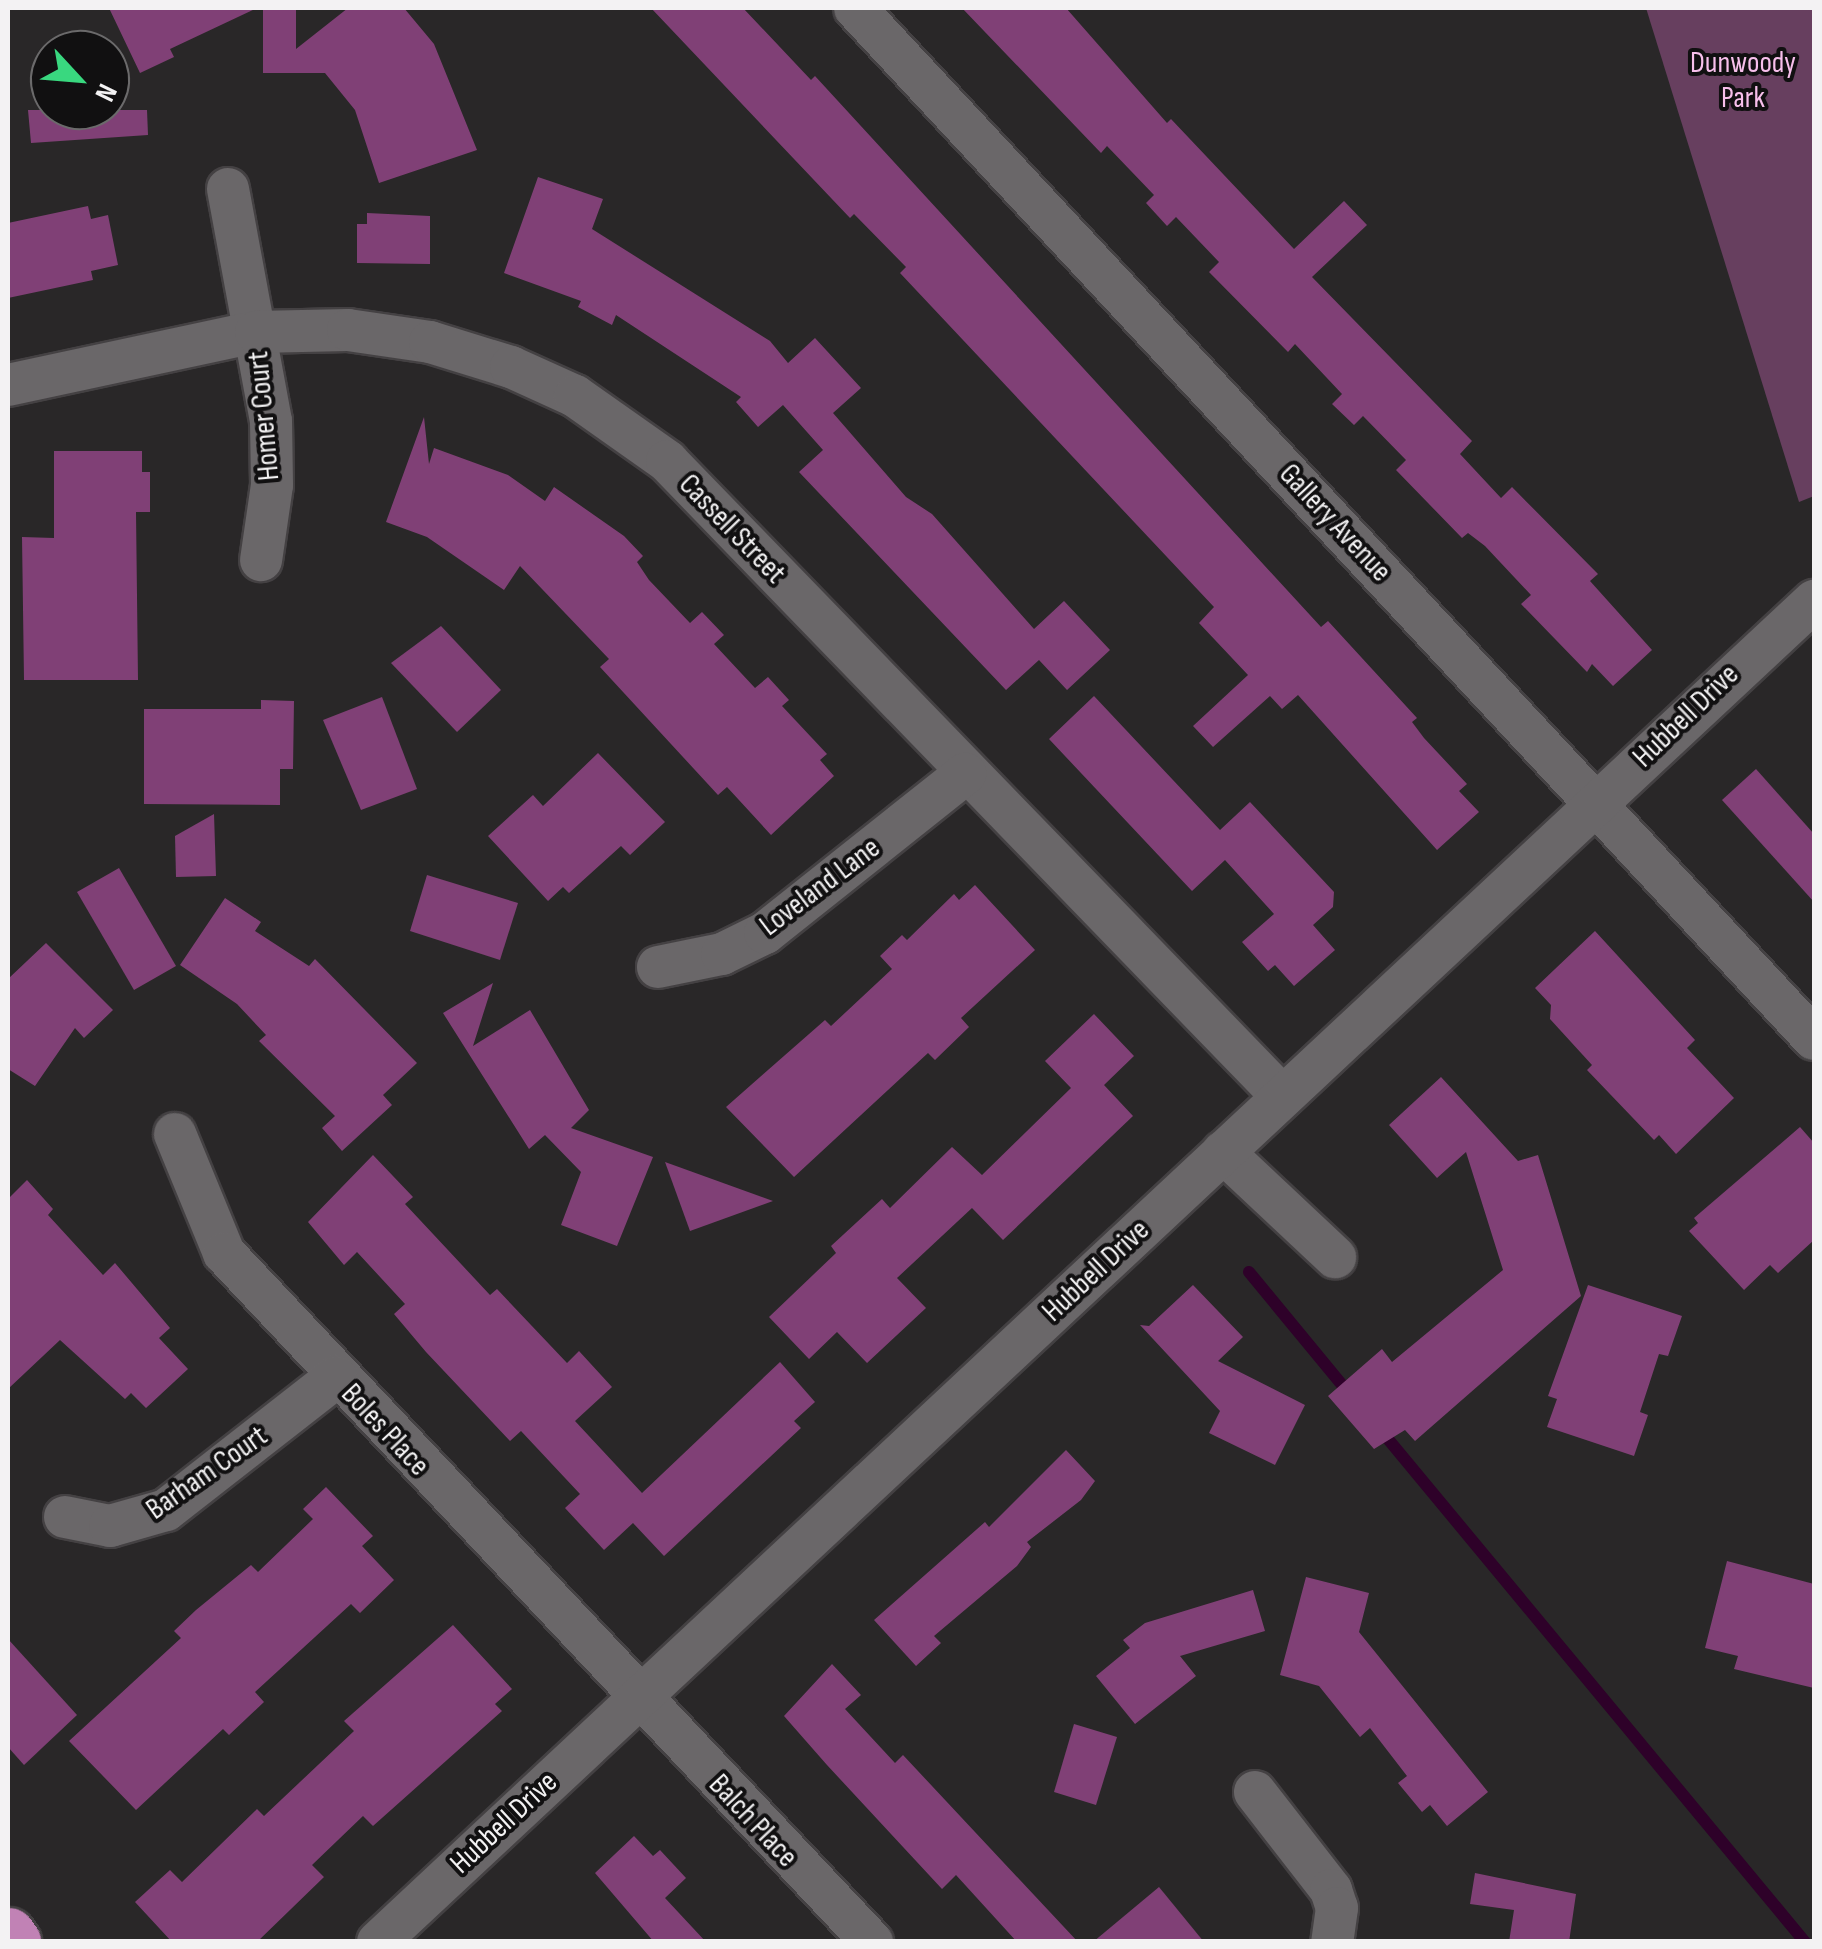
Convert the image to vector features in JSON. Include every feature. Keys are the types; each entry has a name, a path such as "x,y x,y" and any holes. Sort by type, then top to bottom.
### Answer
{"highway":[{"path":"8,1935 13,1942"}],"street":[{"name":"Gallery Avenue","path":"854,8 1814,1040"},
{"name":"Homer Court","path":"228,189 271,421 272,485 261,560"},
{"name":"Cassell Street","path":"8,386 256,332 348,330 430,342 512,366 575,396 667,461 965,774 1283,1097"},
{"name":"Hubbell Drive","path":"378,1942 1814,601"},
{"name":"Loveland Lane","path":"658,967 722,954 765,932 965,774"},
{"name":"Boles Place","path":"175,1134 224,1254 636,1698"},
{"path":"1223,1152 1336,1257"},
{"name":"Barham Court","path":"64,1518 110,1526 166,1510 336,1377"},
{"name":"Balch Place","path":"636,1698 872,1942"},
{"path":"1255,1792 1330,1890 1337,1908 1332,1942"}],"green space":[{"name":"Dunwoody Park","path":"1646,8 1814,8 1814,496 1799,502"}],"building":[{"path":"109,8 257,8 170,49 174,57 140,73 130,52 130,30 119,30"},
{"path":"263,8 296,8 296,49 348,8 404,8 434,44 477,150 379,183 355,110 325,73 263,73"},
{"path":"651,8 743,8 811,80 815,76 1321,627 1328,621 1417,718 1412,722 1467,784 1459,791 1479,812 1437,850 1298,695 1282,709 1270,696 1213,747 1193,726 1248,675 1199,623 1214,607 900,273 906,267 854,214 850,218"},
{"path":"962,8 1066,8 1167,123 1171,119 1294,249 1344,201 1367,225 1312,277 1472,441 1460,454 1501,498 1512,487 1598,574 1590,581 1652,650 1613,686 1592,664 1587,672 1521,604 1531,595 1485,546 1468,533 1462,538 1396,470 1406,460 1363,416 1354,425 1332,404 1342,394 1295,344 1288,352 1209,272 1219,262 1176,217 1167,226 1146,203 1154,195 1107,146 1101,153"},
{"path":"28,110 30,130 130,130 130,110 147,110 148,135 31,143"},
{"path":"538,177 603,199 592,229 770,341 788,363 815,338 861,388 833,413 906,497 932,514 1034,629 1064,601 1110,650 1067,690 1039,660 1006,690 799,472 823,450 783,405 758,427 736,402 741,397 616,315 612,325 578,307 581,301 504,273"},
{"path":"88,206 91,219 108,215 118,265 91,271 93,280 8,298 8,223"},
{"path":"367,213 430,216 430,264 357,263 357,224 367,224"},
{"path":"424,417 429,464 434,448 508,475 545,501 554,487 624,536 643,556 637,562 649,580 690,623 702,612 724,635 714,644 755,688 768,677 789,700 782,706 827,754 820,760 834,776 771,835 727,787 718,795 600,667 609,659 520,566 504,590 427,537 386,522"},
{"path":"54,451 142,451 142,472 150,472 150,512 136,512 138,680 24,680 22,537 54,538"},
{"path":"441,626 501,690 457,732 391,663"},
{"path":"1094,696 1220,830 1250,802 1334,892 1333,907 1313,925 1335,950 1294,986 1275,965 1268,971 1242,942 1274,914 1225,860 1192,891 1049,739"},
{"path":"382,697 417,789 361,810 323,720"},
{"path":"261,700 294,701 293,769 280,769 280,805 144,804 144,709 261,709"},
{"path":"598,753 665,822 630,855 621,846 569,893 563,887 548,901 488,836 533,795 543,806"},
{"path":"1756,769 1814,834 1814,902 1722,800"},
{"path":"214,814 216,876 176,877 175,836"},
{"path":"119,868 176,966 134,990 77,892"},
{"path":"427,875 518,903 500,960 410,931"},
{"path":"975,885 1035,950 961,1018 969,1027 935,1060 928,1053 794,1177 726,1107 825,1020 831,1026 892,969 880,956 902,935 907,940 954,894 959,900"},
{"path":"225,898 261,922 255,931 309,966 315,959 417,1063 383,1095 392,1105 342,1151 322,1128 335,1116 259,1041 266,1035 237,1004 180,965"},
{"path":"1595,931 1695,1040 1687,1048 1734,1098 1676,1154 1659,1135 1654,1140 1587,1070 1592,1065 1550,1019 1551,1005 1535,988"},
{"path":"46,943 113,1010 84,1038 75,1028 35,1086 8,1069 8,979"},
{"path":"493,983 473,1046 530,1010 589,1110 571,1128 653,1157 617,1246 561,1225 581,1172 545,1135 529,1149 443,1013"},
{"path":"1094,1014 1134,1056 1104,1085 1133,1116 1003,1240 972,1208 897,1278 926,1308 867,1363 837,1332 809,1359 769,1317 836,1253 831,1246 882,1199 890,1208 952,1147 982,1175 1071,1088 1045,1061"},
{"path":"1441,1077 1518,1161 1538,1155 1581,1296 1415,1441 1405,1430 1374,1449 1328,1396 1382,1349 1392,1362 1503,1270 1466,1152 1437,1178 1389,1125"},
{"path":"1800,1127 1814,1143 1814,1240 1778,1273 1770,1265 1744,1290 1689,1231 1698,1223 1694,1218"},
{"path":"373,1155 413,1197 405,1204 490,1295 497,1289 567,1363 579,1351 612,1387 575,1421 642,1493 780,1362 815,1402 794,1421 801,1428 664,1556 633,1523 604,1550 565,1508 580,1494 521,1431 510,1441 426,1352 394,1314 405,1304 357,1252 344,1265 308,1222"},
{"path":"665,1162 773,1201 690,1231"},
{"path":"27,1180 53,1209 48,1215 103,1275 115,1263 170,1328 159,1338 188,1369 146,1408 131,1393 125,1399 60,1340 8,1389 8,1199"},
{"path":"1193,1285 1243,1337 1218,1361 1305,1405 1275,1465 1209,1433 1220,1411 1140,1325 1149,1326"},
{"path":"1588,1285 1682,1316 1668,1356 1659,1354 1640,1412 1648,1415 1634,1456 1547,1427 1557,1399 1548,1396"},
{"path":"1066,1450 1095,1481 1081,1500 1027,1542 1031,1547 1017,1566 934,1636 941,1643 916,1666 874,1620 985,1522 989,1527"},
{"path":"326,1487 373,1536 362,1546 394,1580 360,1613 351,1604 255,1692 264,1702 229,1735 223,1729 136,1810 69,1741 181,1638 174,1631 196,1610 251,1565 258,1572 313,1519 303,1509"},
{"path":"1727,1561 1814,1584 1814,1688 1734,1669 1738,1656 1705,1648"},
{"path":"1306,1577 1369,1593 1359,1632 1488,1792 1447,1826 1430,1805 1422,1812 1398,1783 1407,1776 1370,1728 1360,1737 1319,1686 1280,1675"},
{"path":"1253,1590 1265,1631 1180,1656 1196,1676 1135,1724 1096,1676 1130,1648 1123,1640 1145,1623"},
{"path":"453,1625 512,1689 495,1704 502,1711 373,1826 363,1816 312,1865 324,1877 257,1942 172,1942 135,1902 170,1870 182,1882 257,1809 264,1816 354,1731 344,1721"},
{"path":"8,1639 77,1715 24,1765 8,1747"},
{"path":"832,1664 861,1695 845,1709 895,1763 903,1755 1078,1942 1017,1942 956,1875 942,1889 827,1765 784,1716"},
{"path":"1074,1724 1117,1737 1096,1805 1054,1792"},
{"path":"634,1836 653,1856 660,1850 686,1878 665,1898 706,1942 654,1942 595,1873"},
{"path":"1475,1873 1576,1894 1569,1942 1509,1942 1514,1910 1470,1904"},
{"path":"1159,1887 1204,1942 1093,1942"}],"waterway":[{"path":"1249,1272 1352,1397"},
{"path":"1378,1427 1805,1942"}]}
